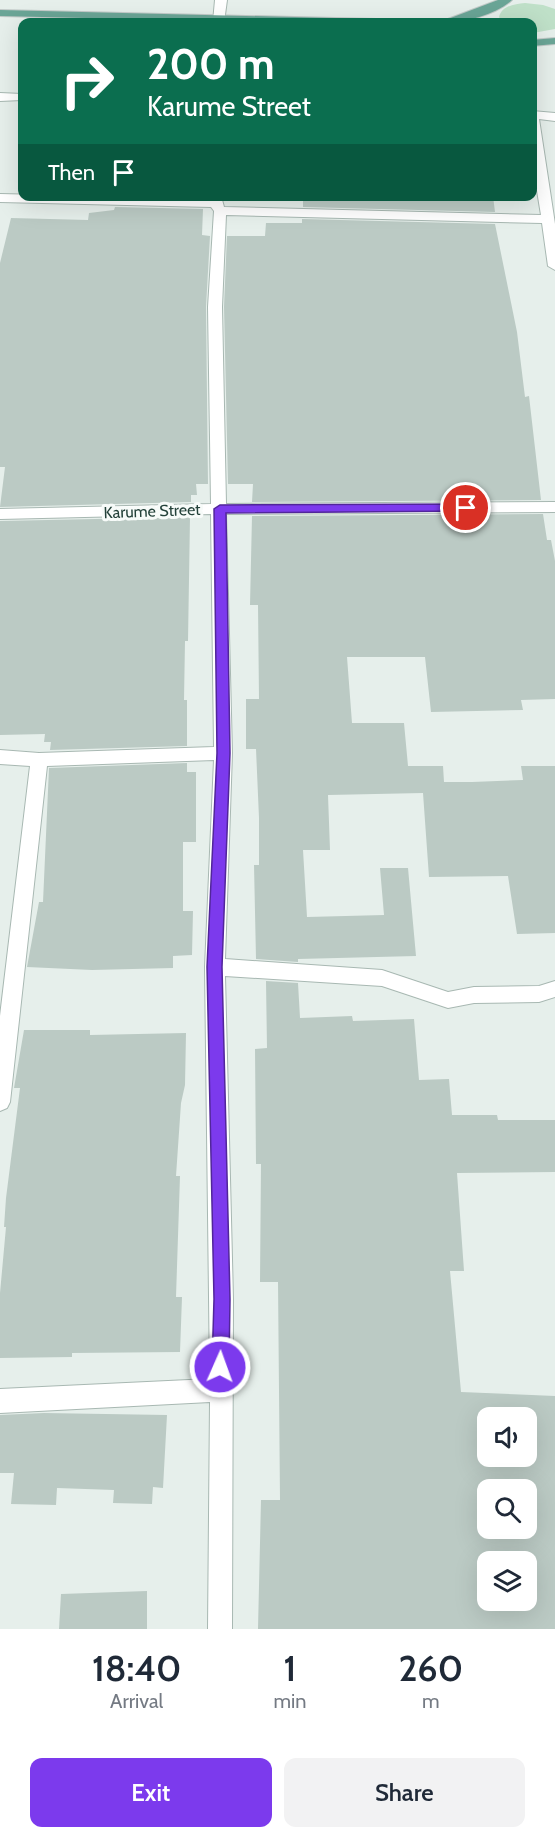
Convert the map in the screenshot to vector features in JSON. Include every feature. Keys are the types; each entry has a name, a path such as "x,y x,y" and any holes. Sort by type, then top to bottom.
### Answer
{"main road":[{"path":"459,18 492,8 505,0"},
{"path":"488,18 492,8"},
{"path":"0,13 137,18"},
{"path":"537,43 555,41"}],"street":[{"path":"219,18 222,0"},
{"path":"0,97 18,97"},
{"path":"537,116 555,117"},
{"path":"537,148 555,266"},
{"path":"0,198 18,198"},
{"path":"130,201 548,219"},
{"path":"217,203 215,307 223,753 214,967 222,1299 219,1390 220,1629"},
{"name":"Karume Street","path":"0,514 220,509 555,507"},
{"path":"0,757 39,760 223,753"},
{"path":"0,1102 39,760"},
{"path":"214,967 382,978 448,1000 474,995 539,994 555,989"},
{"path":"0,1401 219,1390"}],"green space":[{"path":"525,3 555,9 555,29 537,32 537,18 500,18 503,10"}],"building":[{"path":"303,201 494,201 495,212 303,207"},
{"path":"115,207 203,209 202,235 210,236 206,307 208,484 196,484 197,495 191,495 191,502 0,507 5,467 0,467 0,263 11,218 88,220 89,213 114,210"},
{"path":"302,219 495,224 517,332 525,397 529,396 541,500 252,502 253,484 228,484 224,307 227,236 265,236 266,223 302,223"},
{"path":"543,514 547,540 551,540 555,561 555,699 521,700 523,710 431,712 425,657 347,657 352,723 404,723 408,766 443,766 444,782 472,782 523,780 521,766 555,766 555,933 517,934 508,876 429,877 423,793 328,795 330,850 303,850 307,917 384,915 380,868 408,868 416,956 298,959 298,962 256,959 254,865 259,865 259,818 256,749 246,749 246,699 259,699 258,605 250,605 252,516"},
{"path":"190,517 188,641 185,641 184,700 187,700 187,746 50,750 51,742 44,742 45,734 0,735 0,521"},
{"path":"187,763 187,772 196,772 196,842 183,842 183,911 193,911 192,955 173,956 173,968 92,970 27,967 39,902 43,902 49,768"},
{"path":"266,981 298,983 300,1018 352,1016 353,1021 414,1019 419,1080 449,1079 452,1115 497,1115 498,1120 555,1120 555,1172 457,1173 464,1271 450,1271 461,1392 555,1396 555,1629 258,1629 261,1500 280,1500 278,1282 260,1282 261,1164 256,1164 255,1049 267,1048"},
{"path":"24,1030 90,1030 90,1035 186,1033 185,1085 181,1103 176,1176 180,1176 176,1297 182,1297 180,1352 72,1353 72,1357 0,1358 0,1293 6,1227 4,1227 6,1198 20,1088 14,1088"},
{"path":"44,1413 167,1415 163,1488 153,1487 152,1504 113,1503 114,1490 57,1488 56,1505 11,1504 14,1473 0,1473 0,1415"},
{"path":"147,1591 147,1629 59,1629 61,1594"}],"route":[{"path":"220,1367 222,1299 214,967 223,753 220,509 466,508"}]}
